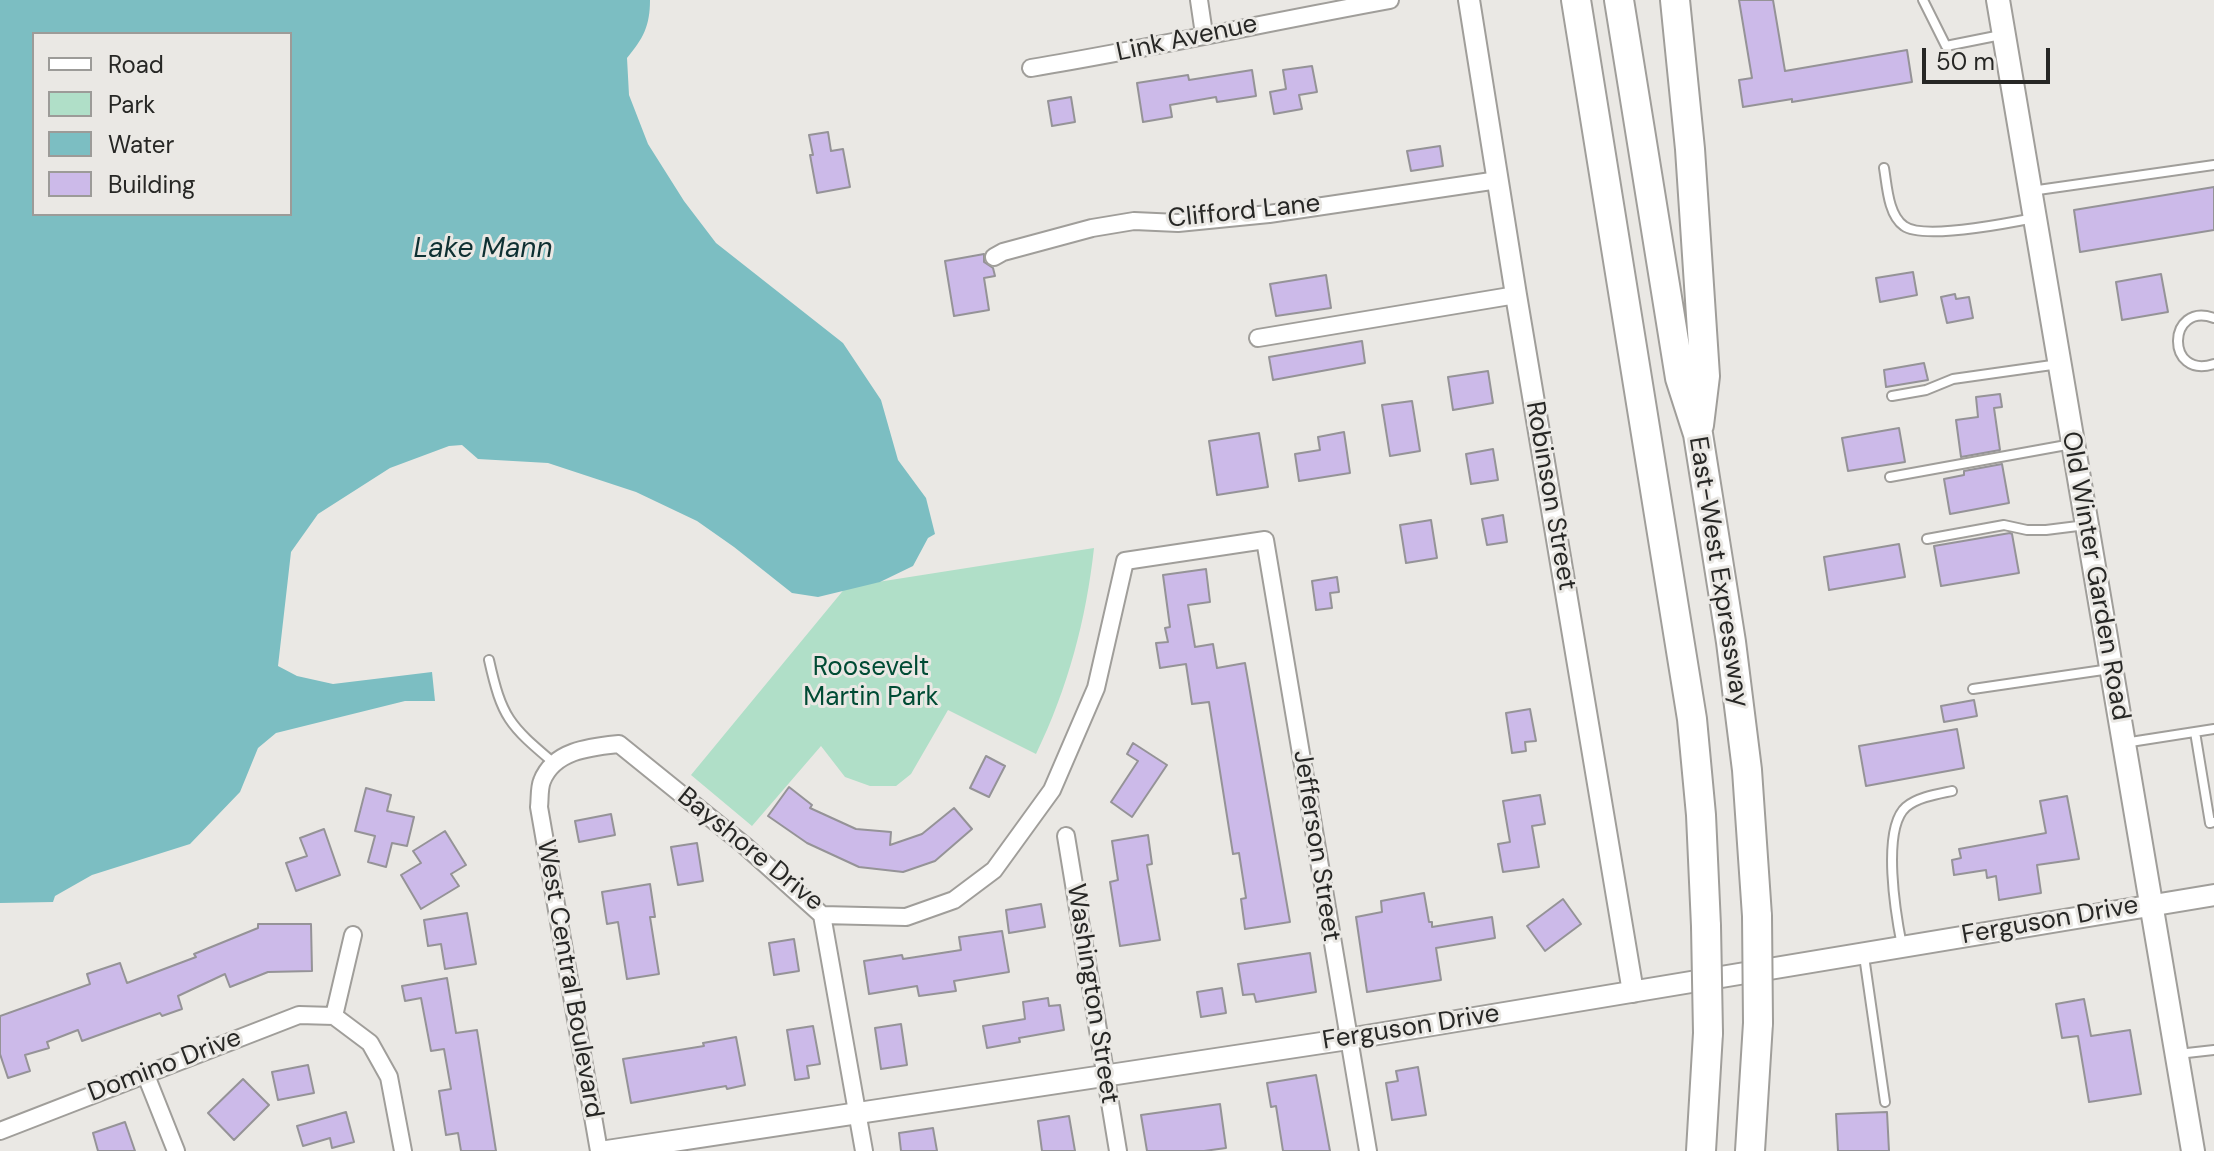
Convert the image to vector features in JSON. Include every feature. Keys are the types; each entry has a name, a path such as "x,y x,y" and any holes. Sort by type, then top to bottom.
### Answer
{"highway":[{"name":"East-West Expressway","path":"1576,0 1692,719 1701,815 1706,926 1708,1033 1701,1151"},
{"name":"East-West Expressway","path":"1619,0 1680,378 1698,434 1731,642 1747,770 1757,916 1758,1023 1750,1151"},
{"path":"1675,0 1690,149 1705,376 1698,434"}],"main road":[{"name":"Old Winter Garden Road","path":"1998,0 2193,1151"}],"street":[{"path":"1199,0 1204,34"},
{"name":"Link Avenue","path":"1031,68 1137,51 1204,34 1390,0"},
{"name":"Robinson Street","path":"1469,0 1633,992"},
{"name":"Clifford Lane","path":"994,257 1092,228 1134,221 1178,223 1269,214 1498,180"},
{"path":"1258,338 1516,295"},
{"name":"Bayshore Drive","path":"554,763 584,747 619,744 744,845 822,915 906,917 954,900 994,870 1052,790 1096,688 1125,561 1265,540"},
{"name":"Jefferson Street","path":"1265,540 1368,1151"},
{"name":"West Central Boulevard","path":"554,763 542,781 539,807 599,1151"},
{"name":"Washington Street","path":"1066,836 1118,1151"},
{"name":"Ferguson Drive","path":"607,1151 1348,1039 2214,895"},
{"path":"822,915 864,1151"},
{"path":"353,935 334,1016 370,1043 389,1077 403,1151"},
{"name":"Domino Drive","path":"0,1131 299,1015 334,1016"},
{"path":"145,1073 176,1151"}],"lane":[{"path":"1923,0 1946,46 2004,34"},
{"path":"2031,191 2214,165"},
{"path":"1884,168 1891,207 1902,226 1917,232 2035,218"},
{"path":"2214,318 2199,316 2189,319 2177,337 2178,348 2191,364 2201,367 2214,364"},
{"path":"1892,396 1926,390 1953,379 2060,363"},
{"path":"1890,477 2073,444"},
{"path":"1927,539 2004,525 2046,530 2086,525"},
{"path":"489,660 498,699 509,721 554,763"},
{"path":"1973,689 2111,669"},
{"path":"2123,743 2214,729"},
{"path":"2195,732 2210,823 2214,822"},
{"path":"1902,946 1896,917 1893,865 1897,818 1907,806 1952,791"},
{"path":"1864,953 1885,1102"},
{"path":"2178,1054 2214,1050"}],"green space":[{"name":"Roosevelt Martin Park","path":"1094,548 1074,653 1036,754 948,710 911,774 896,786 870,786 845,777 821,746 752,826 691,775 846,587"}],"water":[{"name":"Lake Mann","path":"0,0 650,0 644,32 627,58 629,95 648,144 684,201 716,243 843,343 881,400 898,460 926,498 935,534 928,538 913,566 880,582 818,597 792,593 697,521 636,492 548,463 478,459 462,445 449,446 390,468 318,514 291,552 278,666 297,676 333,684 432,672 435,701 405,701 276,733 258,748 240,792 190,844 92,875 55,896 53,902 0,903"}],"building":[{"path":"1739,0 1773,0 1785,71 1907,50 1912,82 1743,107 1739,80 1752,78"},
{"path":"1312,66 1317,92 1299,95 1302,109 1274,114 1270,92 1286,89 1283,70"},
{"path":"1252,70 1256,96 1217,102 1216,97 1170,105 1172,117 1143,122 1137,83 1188,75 1189,80"},
{"path":"1071,97 1075,122 1052,126 1048,101"},
{"path":"828,132 831,151 843,149 850,187 817,193 809,135"},
{"path":"1440,146 1443,166 1411,171 1407,151"},
{"path":"2214,187 2214,230 2080,252 2074,210"},
{"path":"984,254 984,262 993,268 995,276 984,278 989,310 954,316 945,261"},
{"path":"1913,272 1917,295 1880,302 1876,278"},
{"path":"2161,274 2168,312 2122,320 2116,282"},
{"path":"1326,275 1331,308 1276,316 1270,284"},
{"path":"1955,294 1956,299 1969,297 1973,318 1947,323 1941,297"},
{"path":"1362,341 1365,363 1273,380 1269,357"},
{"path":"1924,363 1928,380 1886,387 1884,370"},
{"path":"1488,371 1493,403 1453,410 1448,377"},
{"path":"2000,394 2002,407 1994,408 2000,450 1961,457 1956,420 1978,417 1976,397"},
{"path":"1412,401 1420,451 1390,456 1382,405"},
{"path":"1899,428 1905,462 1848,471 1842,438"},
{"path":"1344,432 1350,473 1299,481 1295,454 1320,450 1318,437"},
{"path":"1259,433 1268,487 1217,495 1209,441"},
{"path":"1493,449 1498,480 1471,484 1466,454"},
{"path":"2002,464 2009,503 1950,514 1944,479 1964,475 1964,471"},
{"path":"1503,515 1507,542 1487,545 1482,519"},
{"path":"1431,520 1437,558 1406,563 1400,525"},
{"path":"2010,533 2019,573 1941,586 1934,546"},
{"path":"1899,544 1905,577 1829,590 1824,557"},
{"path":"1206,569 1210,602 1188,605 1195,647 1213,644 1217,668 1245,663 1290,922 1245,929 1241,899 1246,898 1239,853 1233,854 1209,702 1192,704 1186,664 1160,668 1156,643 1168,642 1165,628 1170,627 1163,575"},
{"path":"1337,577 1339,592 1330,593 1332,608 1316,610 1312,581"},
{"path":"1974,700 1977,716 1944,722 1941,706"},
{"path":"1530,709 1536,741 1525,742 1526,751 1512,753 1506,713"},
{"path":"1957,729 1964,768 1866,786 1859,746"},
{"path":"1133,743 1167,765 1132,817 1111,802 1138,761 1127,754"},
{"path":"986,756 1005,766 989,797 970,788"},
{"path":"789,787 812,805 810,808 856,829 891,832 890,845 922,834 954,808 972,829 935,861 903,872 859,867 807,843 768,816"},
{"path":"366,788 391,795 387,811 414,817 407,846 392,843 386,867 368,862 375,836 355,831"},
{"path":"1540,795 1545,824 1532,826 1539,867 1503,872 1498,844 1510,842 1503,801"},
{"path":"2067,796 2079,859 2037,865 2041,893 1999,900 1996,876 1987,878 1986,870 1954,875 1952,860 1961,858 1959,849 2046,833 2040,801"},
{"path":"611,814 615,835 579,842 575,821"},
{"path":"324,829 340,875 296,891 286,863 307,856 300,838"},
{"path":"445,831 466,865 451,874 459,886 421,909 401,875 421,863 413,851"},
{"path":"1148,835 1152,864 1147,865 1160,940 1120,946 1110,882 1118,880 1112,841"},
{"path":"697,843 703,881 678,885 671,847"},
{"path":"650,884 655,917 650,917 659,974 627,979 618,922 607,924 602,892"},
{"path":"1424,893 1432,927 1492,917 1495,938 1436,948 1441,980 1367,992 1356,917 1382,912 1381,901"},
{"path":"1563,899 1581,924 1545,951 1527,926"},
{"path":"1041,904 1045,927 1009,933 1006,910"},
{"path":"467,913 476,964 445,969 441,944 428,946 424,920"},
{"path":"258,924 311,924 312,971 268,972 230,987 225,974 178,996 182,1009 162,1016 160,1013 82,1041 78,1030 47,1042 49,1048 25,1055 30,1071 8,1078 0,1054 0,1016 90,984 87,974 120,963 127,983 196,957 194,954 258,928"},
{"path":"1002,931 1009,972 954,981 956,991 919,996 917,986 869,994 864,961 902,955 903,959 961,950 959,937"},
{"path":"794,939 799,971 774,975 769,943"},
{"path":"1310,953 1316,992 1256,1002 1254,994 1243,995 1238,964"},
{"path":"447,978 456,1033 477,1030 496,1151 461,1151 458,1133 446,1135 439,1091 451,1089 444,1049 431,1051 421,998 405,1001 402,986"},
{"path":"1222,988 1226,1013 1201,1017 1197,992"},
{"path":"1048,998 1049,1006 1060,1005 1064,1030 1019,1038 1020,1042 987,1048 983,1026 1025,1019 1023,1002"},
{"path":"2084,999 2091,1036 2130,1030 2141,1094 2089,1102 2078,1036 2062,1038 2056,1004"},
{"path":"901,1024 907,1065 881,1069 875,1028"},
{"path":"813,1026 820,1064 807,1066 809,1078 795,1080 787,1030"},
{"path":"736,1037 745,1085 631,1103 623,1059 704,1046 703,1043"},
{"path":"308,1065 314,1093 278,1100 272,1072"},
{"path":"1418,1067 1426,1115 1392,1120 1386,1083 1398,1081 1396,1071"},
{"path":"1316,1075 1330,1151 1283,1151 1276,1106 1271,1107 1267,1083"},
{"path":"243,1079 269,1105 234,1140 208,1113"},
{"path":"1220,1104 1226,1148 1147,1151 1141,1115"},
{"path":"346,1112 354,1142 332,1148 330,1138 303,1146 297,1126"},
{"path":"1887,1112 1889,1151 1838,1151 1836,1114"},
{"path":"1069,1116 1075,1151 1042,1151 1038,1121"},
{"path":"125,1122 135,1151 98,1151 93,1133"},
{"path":"933,1128 937,1151 901,1151 899,1133"}]}
